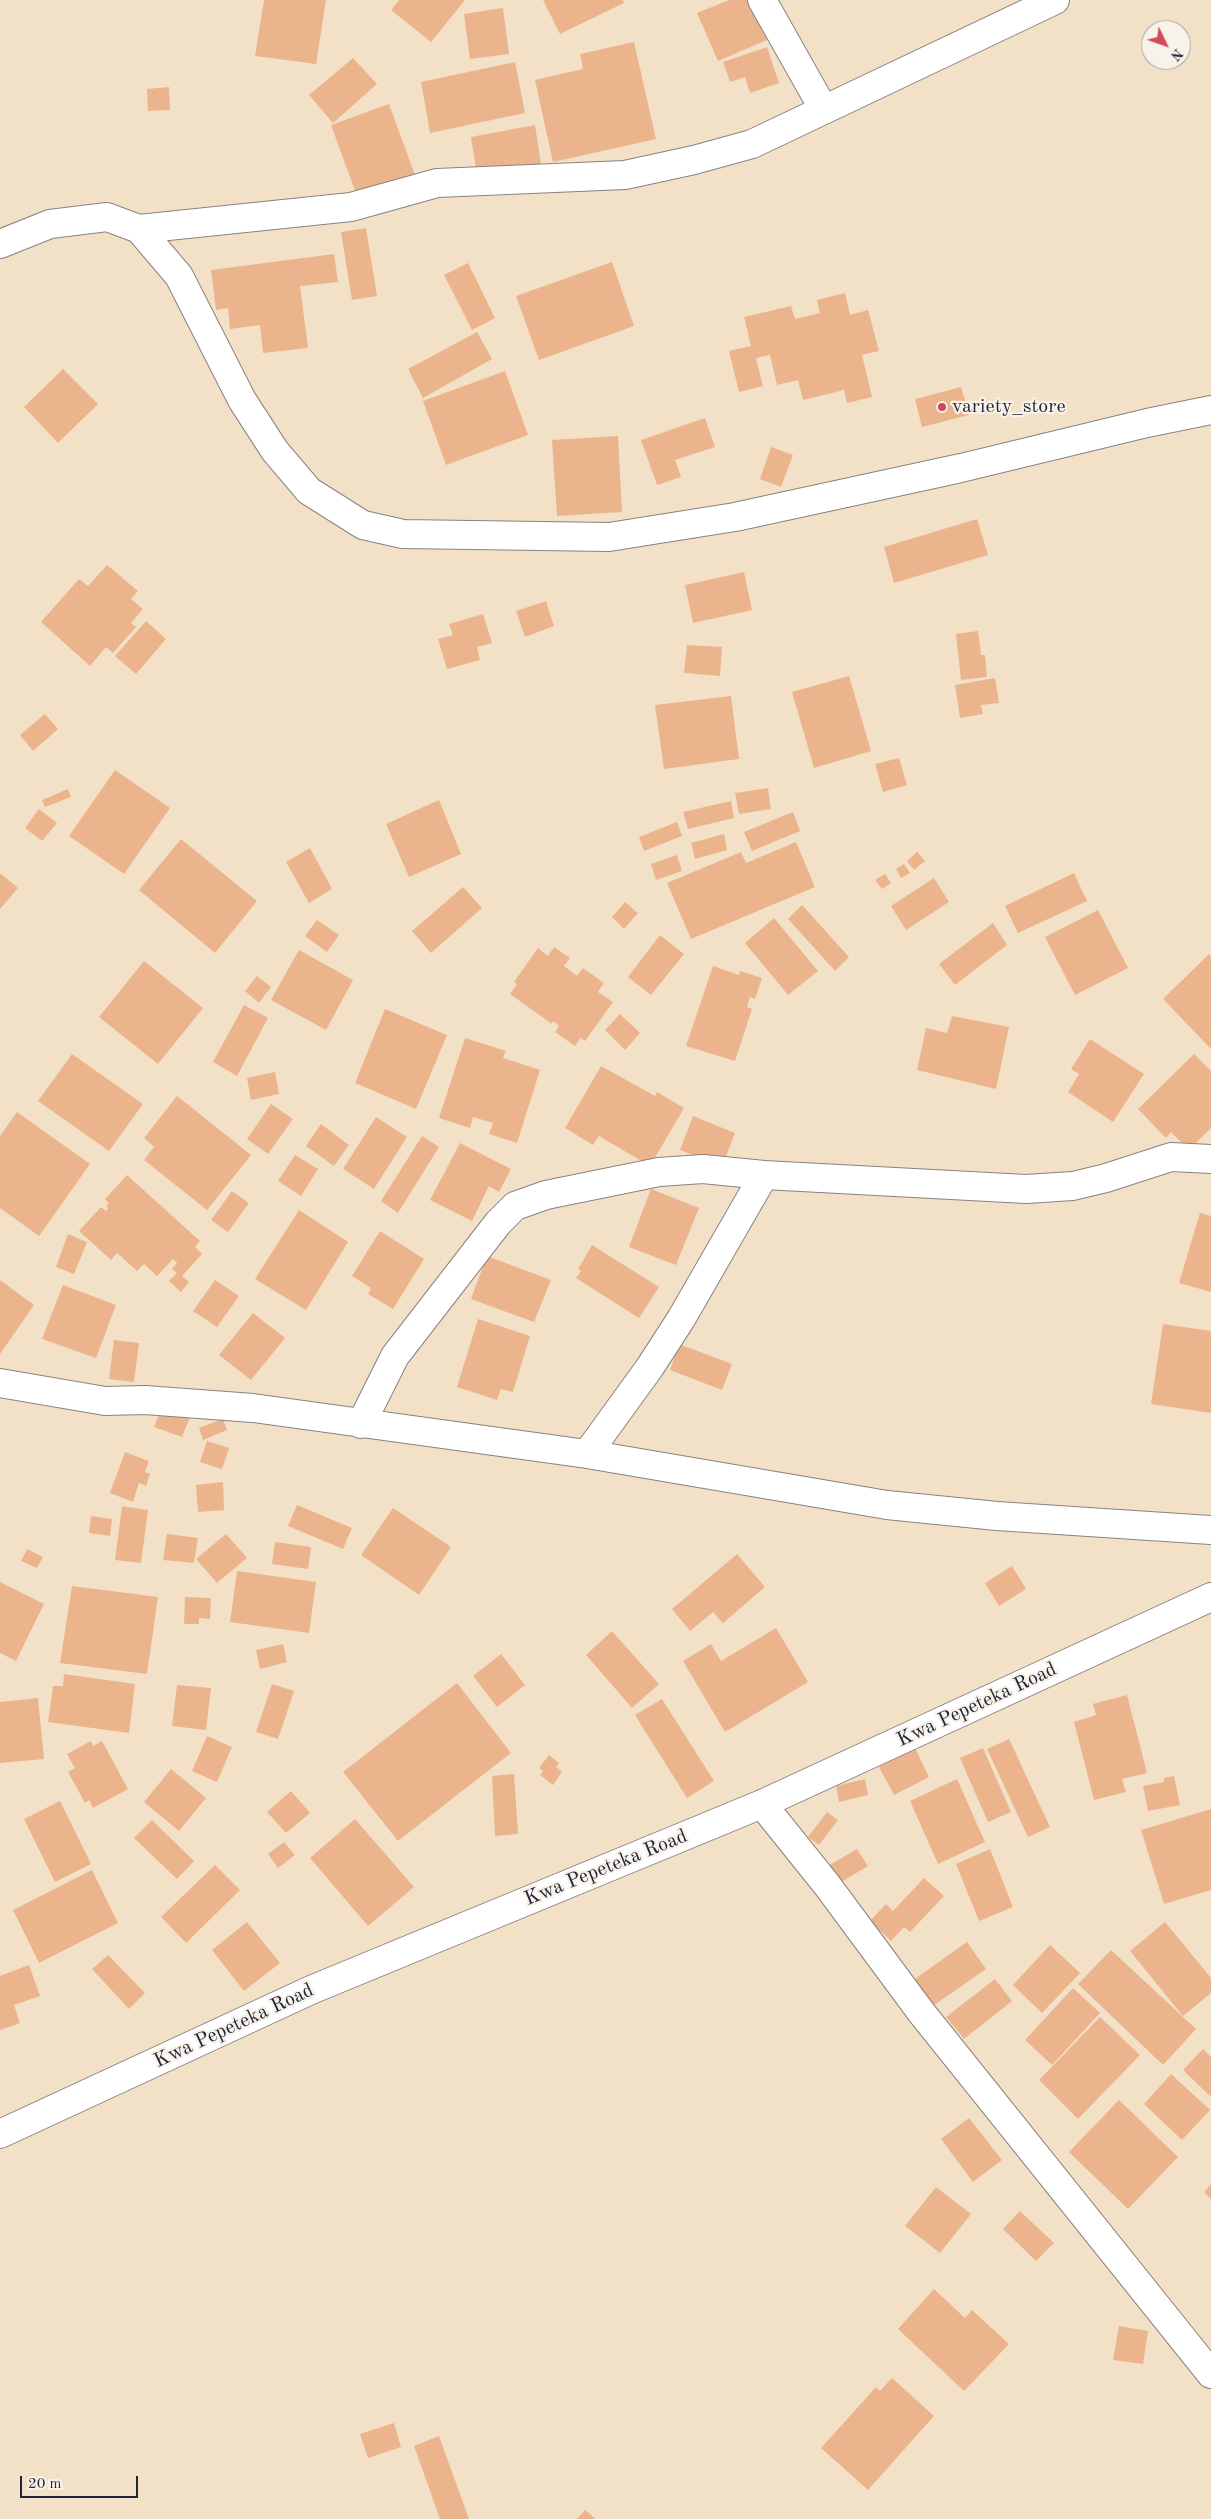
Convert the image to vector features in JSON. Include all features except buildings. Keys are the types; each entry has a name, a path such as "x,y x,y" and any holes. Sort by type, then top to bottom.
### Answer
{"street":[{"path":"762,0 824,110"},
{"path":"0,244 50,224 107,217 139,229 351,207 437,184 625,175 694,160 752,144 1055,0"},
{"path":"139,229 179,276 242,400 275,451 309,491 363,525 403,534 609,537 735,517 960,468 1147,423 1211,410"},
{"path":"362,1424 395,1356 498,1222 515,1206 546,1195 659,1172 703,1168 764,1174 1026,1189 1073,1186 1106,1178 1171,1157 1211,1159"},
{"path":"587,1454 650,1368 681,1319 764,1174"},
{"path":"0,1383 105,1400 145,1400 253,1408 587,1454 887,1505 997,1516 1211,1530"},
{"name":"Kwa Pepeteka Road","path":"0,2134 311,1990 762,1804 1211,1597"},
{"path":"762,1804 828,1885 921,2012 1211,2374"}],"place":[{"name":"variety_store","path":"942,407"}]}
